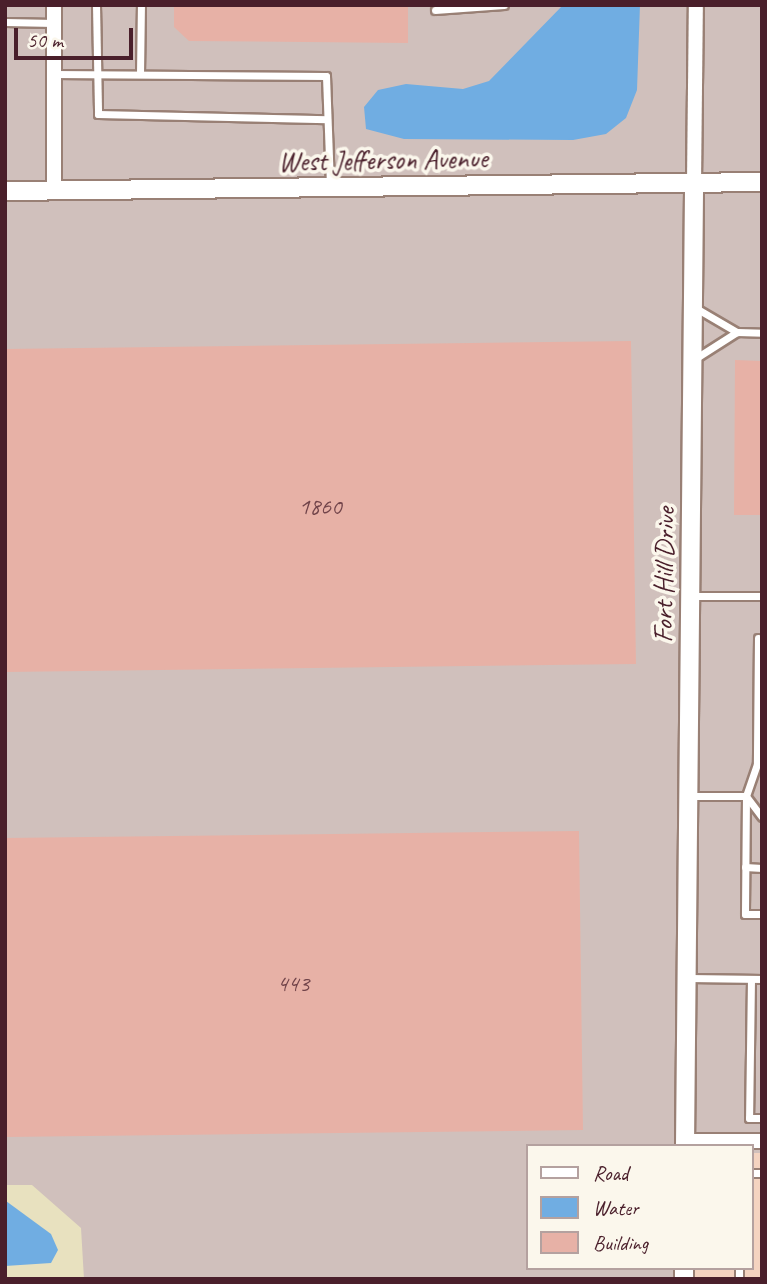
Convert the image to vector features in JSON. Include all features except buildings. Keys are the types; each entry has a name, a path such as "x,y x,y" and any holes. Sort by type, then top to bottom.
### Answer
{"street":[{"path":"54,5 54,191"},
{"name":"Fort Hill Drive","path":"685,1143 696,5"},
{"name":"West Jefferson Avenue","path":"5,191 762,182"},
{"path":"685,1143 762,1141"}],"lane":[{"path":"96,5 94,108 106,117 327,119"},
{"path":"140,74 141,5"},
{"path":"435,10 505,5"},
{"path":"5,22 54,23"},
{"path":"54,74 326,76 330,187"},
{"path":"693,307 737,332 762,332"},
{"path":"693,360 737,332"},
{"path":"691,596 762,596"},
{"path":"758,638 757,764 746,796 745,914 762,914"},
{"path":"688,796 746,796"},
{"path":"746,796 762,817"},
{"path":"745,867 762,868"},
{"path":"687,978 762,979"},
{"path":"751,979 749,1118 762,1118"}],"shaded area":[{"path":"5,5 762,5 762,1153 753,1153 753,1144 526,1144 526,1270 679,1270 679,1279 84,1279 81,1228 32,1185 5,1185"},
{"path":"753,1153 762,1153 762,1279 679,1279 679,1270 753,1270"}],"water":[{"path":"563,5 640,5 637,90 626,118 606,134 573,140 404,139 366,129 364,107 378,90 406,84 463,89 489,81"},
{"path":"6,1201 51,1234 58,1250 51,1263 5,1266"}]}
